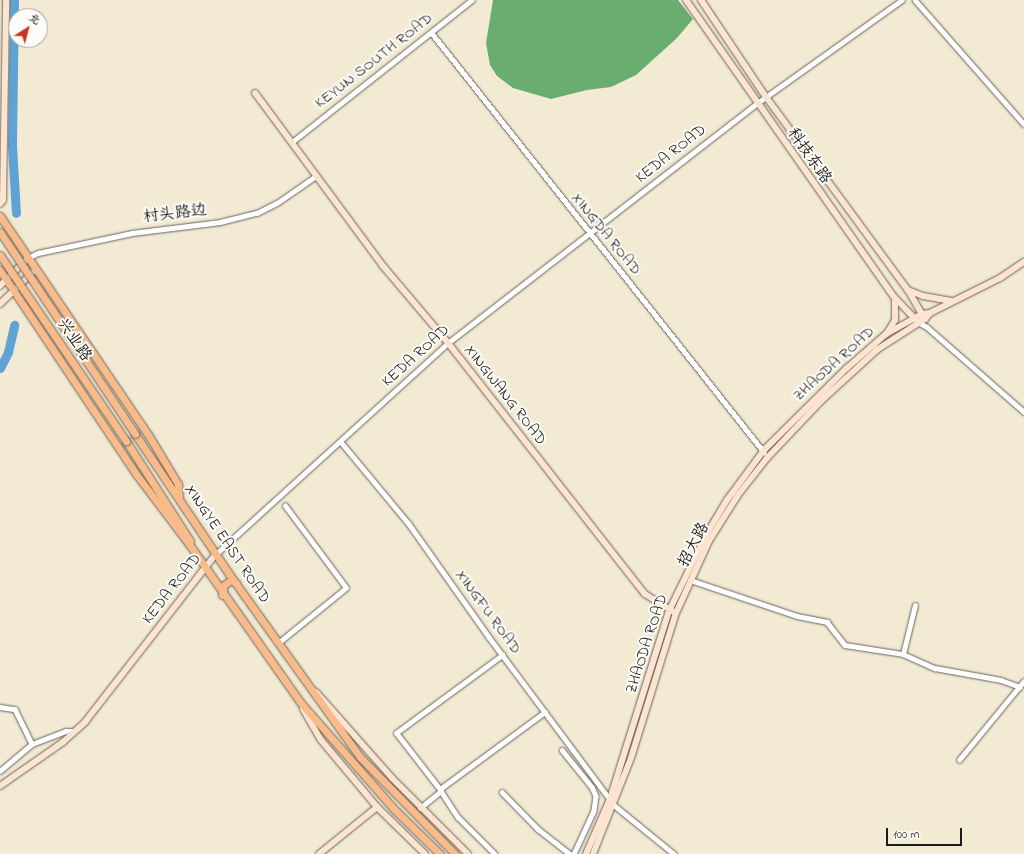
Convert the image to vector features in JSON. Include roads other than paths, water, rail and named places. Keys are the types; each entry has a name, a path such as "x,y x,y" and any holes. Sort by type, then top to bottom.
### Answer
{"main road":[{"path":"0,204 3,200 6,0"},
{"name":"科技东路","path":"686,0 756,104 895,298 916,320"},
{"path":"701,0 766,97 908,290 923,316"},
{"name":"XINGWANG ROAD","path":"255,93 383,266 448,343 645,594 669,611 676,613"},
{"path":"0,216 35,270 150,436 178,484 179,498"},
{"name":"XINGYE EAST ROAD","path":"0,232 216,554 299,674 360,757 455,854"},
{"name":"兴业路","path":"0,255 191,539 190,544"},
{"path":"0,286 28,258"},
{"name":"ZHAODA ROAD","path":"586,854 610,799 669,611 706,535 764,450 847,368 886,334 1000,278 1024,262"},
{"path":"0,270 131,467 190,544 222,595 300,702 393,808 440,854"},
{"path":"0,304 35,270"},
{"path":"908,290 923,296 952,301"},
{"path":"886,334 895,320 895,298"},
{"name":"招大路","path":"593,854 614,805 676,613 690,580 721,521 767,458 821,401 878,349 916,320"},
{"name":"KEDA ROAD","path":"0,786 75,731 101,704 204,567 216,554"},
{"path":"222,595 224,585 231,580 236,583"},
{"path":"299,674 420,808 468,854"},
{"path":"300,702 321,740 377,807 425,854"},
{"path":"319,854 377,807"}],"street":[{"name":"KEYUN SOUTH ROAD","path":"292,142 472,0"},
{"name":"KEDA ROAD","path":"216,554 341,442 448,343 590,235 756,104 902,0"},
{"path":"916,0 1024,124"},
{"name":"XINGDA ROAD","path":"431,32 590,235 764,450 767,458"},
{"name":"村头路边","path":"28,258 38,253 132,233 220,222 257,213 277,202 316,176"},
{"path":"923,316 927,327"},
{"path":"916,320 927,327 1024,412"},
{"name":"XINGFU ROAD","path":"341,442 409,524 502,655 614,805 674,854"},
{"path":"278,643 346,588 285,506"},
{"path":"690,580 797,616 827,622 845,645 903,654 935,668 1001,680 1020,687"},
{"path":"903,654 915,605"},
{"path":"495,854 458,817 440,790 396,733 502,655"},
{"path":"959,760 1024,681"},
{"path":"0,707 15,709 32,744"},
{"path":"420,808 440,790 545,712"},
{"path":"0,770 32,744 66,731 75,731"},
{"path":"562,750 592,787 596,796 594,810 574,854"},
{"path":"502,792 538,829 570,854"}],"waterway":[{"path":"14,0 12,146 16,213"},
{"path":"0,368 8,352 14,325"}]}
